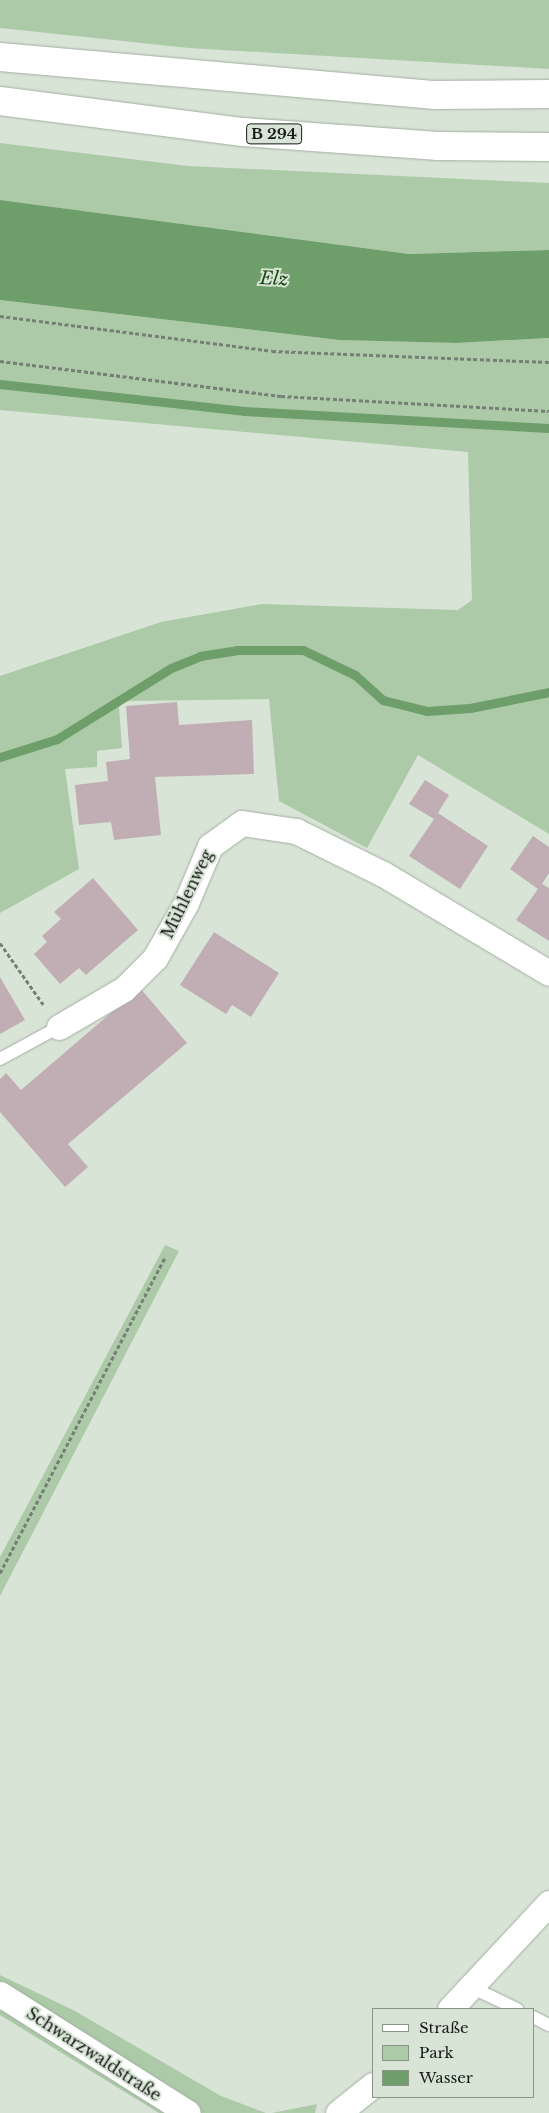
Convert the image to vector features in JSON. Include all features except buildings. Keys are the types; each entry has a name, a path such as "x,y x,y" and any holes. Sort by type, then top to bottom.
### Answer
{"highway":[{"path":"0,57 435,95 549,94"},
{"name":"B 294","path":"0,101 243,132 438,146 549,147"}],"street":[{"name":"Mühlenweg","path":"59,1027 124,988 155,958 186,903 210,846 242,823 296,831 383,874 549,973"},
{"path":"451,2008 472,1988 549,1904"},
{"name":"Schwarzwaldstraße","path":"0,1994 188,2113"},
{"path":"338,2113 372,2086"}],"lane":[{"name":"Mühlenweg","path":"0,1059 59,1027"},
{"path":"472,1988 515,2008"},
{"path":"534,2018 549,2025"}],"path":[{"path":"0,316 272,351 549,362"},
{"path":"0,361 282,396 549,412"},
{"path":"0,943 59,1027"},
{"path":"0,1573 165,1257"}],"green space":[{"path":"0,0 549,0 549,69 189,48 0,28"},
{"path":"0,143 188,166 549,183 549,250 409,254 0,200"},
{"path":"0,300 339,340 456,343 549,338 549,834 418,755 367,848 279,801 269,699 125,701 119,707 122,748 97,751 97,767 65,769 79,869 0,913 0,676 161,622 262,604 458,610 472,600 468,452 0,410"},
{"path":"165,1245 179,1251 0,1596 0,1557"},
{"path":"0,1975 75,2011 221,2096 266,2113 159,2113 0,2015"},
{"path":"317,2104 315,2113 272,2113"}],"water":[{"name":"Elz","path":"0,200 409,254 549,250 549,338 456,343 339,340 0,300"}],"waterway":[{"path":"0,384 244,411 549,428"},
{"path":"0,757 57,739 171,668 200,656 237,650 303,650 355,675 383,700 427,711 470,708 549,692"}]}
